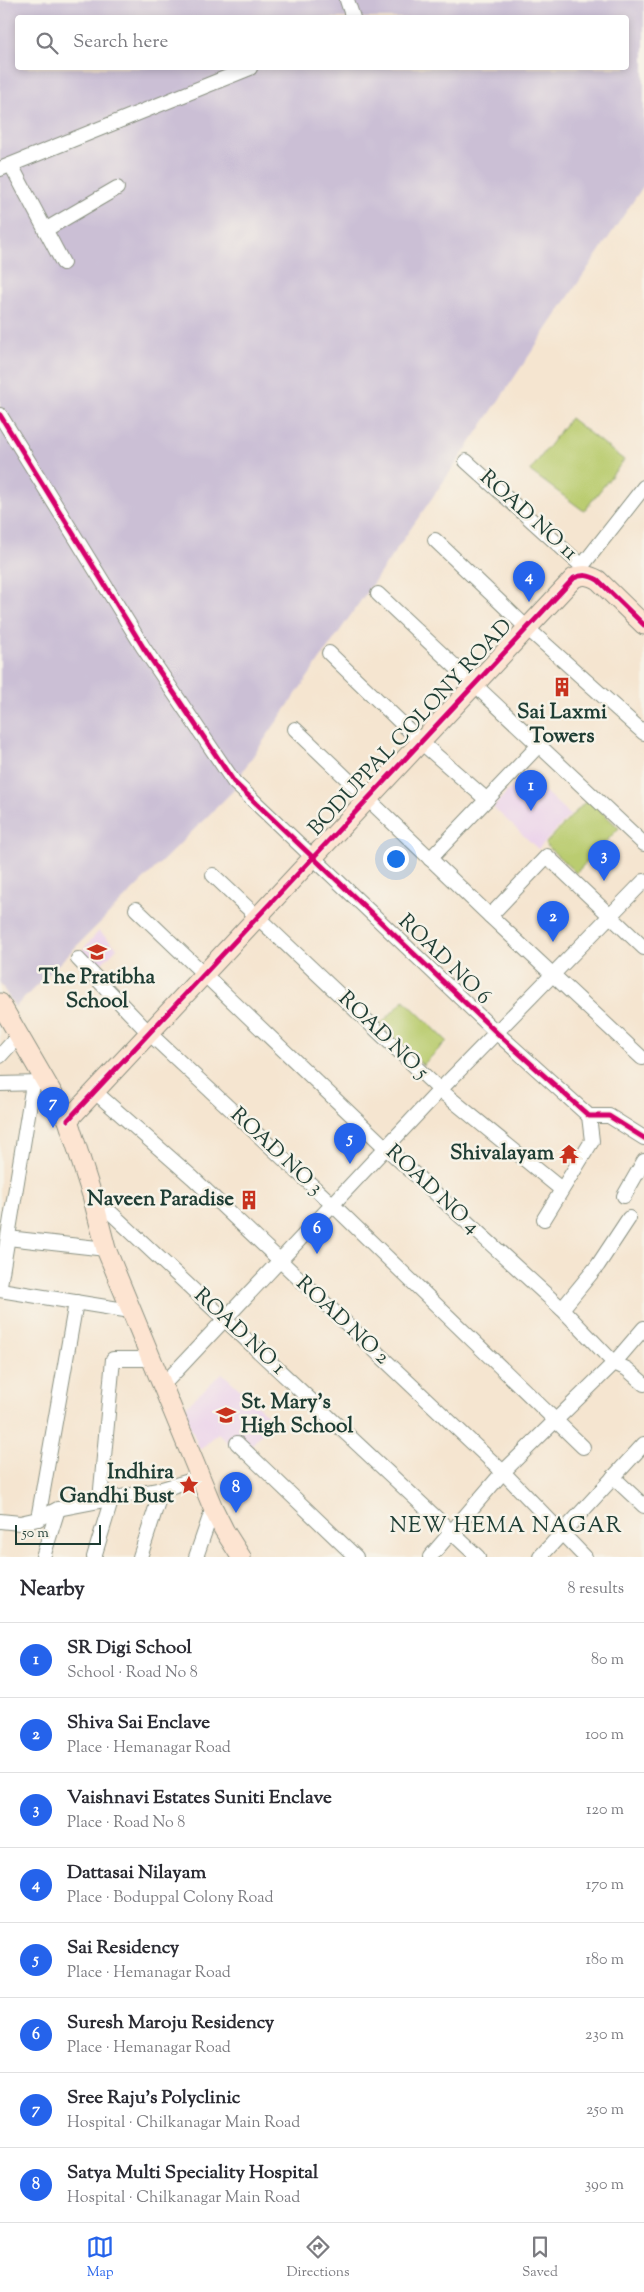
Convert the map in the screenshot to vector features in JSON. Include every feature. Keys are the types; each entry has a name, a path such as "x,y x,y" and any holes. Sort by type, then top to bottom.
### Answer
{"street":[{"path":"346,0 352,15"},
{"path":"63,263 45,230 5,167 245,70"},
{"path":"45,230 117,188"},
{"name":"ROAD NO 6","path":"0,415 143,647 234,782 497,1033 589,1116"},
{"name":"ROAD NO 11","path":"466,461 582,570"},
{"path":"643,490 582,570 598,580 644,625"},
{"path":"435,540 526,627 644,733"},
{"name":"BODUPPAL COLONY ROAD","path":"68,1120 203,974 422,743 526,627 582,570"},
{"path":"378,594 644,844"},
{"path":"330,654 422,743 486,800"},
{"path":"295,729 490,916 642,1058"},
{"path":"430,859 539,745"},
{"path":"490,916 547,856 644,948"},
{"name":"ROAD NO 5","path":"212,875 259,917 440,1090 561,1189"},
{"path":"162,1386 280,1263 440,1090 612,917 644,882"},
{"name":"ROAD NO 4","path":"136,909 386,1148 562,1309 614,1363 627,1368 644,1384"},
{"name":"ROAD NO 3","path":"78,959 149,1033 333,1205 583,1447"},
{"path":"0,1003 19,1035 40,1083 68,1120 92,1195 106,1249 213,1508 241,1557"},
{"path":"0,1056 19,1035"},
{"path":"0,1084 40,1083"},
{"path":"0,1285 40,1083"},
{"name":"ROAD NO 2","path":"94,1091 193,1178 280,1263 503,1472 585,1557"},
{"path":"544,1218 592,1141 589,1116 609,1116 643,1136"},
{"path":"624,1196 644,1161"},
{"name":"ROAD NO 1","path":"92,1195 478,1557"},
{"path":"562,1309 598,1264 629,1218"},
{"path":"8,1238 106,1249"},
{"path":"0,1290 131,1311"},
{"path":"38,1520 76,1302"},
{"path":"430,1557 503,1472 614,1363 644,1328"},
{"path":"94,1557 106,1499 114,1360 151,1359"},
{"path":"237,1443 356,1557"},
{"path":"540,1557 644,1444"},
{"path":"613,1477 644,1506"},
{"path":"0,1521 20,1523 38,1520 58,1509 162,1489 200,1478"},
{"path":"140,1557 162,1489"},
{"path":"196,1557 213,1508"},
{"path":"43,1557 58,1509"}],"shaded area":[{"path":"0,0 644,0 644,185 466,449 244,769 233,791 15,1007 0,983"},
{"path":"525,773 570,815 538,849 493,807"},
{"name":"The Pratibha School","path":"99,931 117,948 94,971 77,956"},
{"name":"St. Mary's High School","path":"222,1373 273,1420 244,1454 236,1451 218,1433 200,1450 183,1409"}],"green space":[{"path":"570,418 624,460 584,511 530,471"},
{"path":"588,799 619,828 576,873 545,844"},
{"path":"404,1000 447,1041 423,1065 380,1025"}],"cycle path":[{"path":"0,415 143,647 234,782 497,1033 589,1116 609,1116 644,1138"},
{"path":"68,1120 574,578 586,576 598,580 644,625"}],"place":[{"name":"Dattasai Nilayam","path":"529,602"},
{"name":"Sai Laxmi Towers","path":"562,687"},
{"name":"SR Digi School","path":"531,811"},
{"name":"Vaishnavi Estates Suniti Enclave","path":"604,881"},
{"name":"Shiva Sai Enclave","path":"553,942"},
{"name":"The Pratibha School","path":"97,952"},
{"name":"Sree Raju's Polyclinic","path":"53,1128"},
{"name":"Shivalayam","path":"569,1154"},
{"name":"Sai Residency","path":"350,1164"},
{"name":"Naveen Paradise","path":"249,1200"},
{"name":"Suresh Maroju Residency","path":"317,1254"},
{"name":"St. Mary's High School","path":"226,1415"},
{"name":"Indhira Gandhi Bust","path":"189,1485"},
{"name":"Satya Multi Speciality Hospital","path":"236,1513"}],"district":[{"name":"NEW HEMA NAGAR","path":"506,1527"}]}
